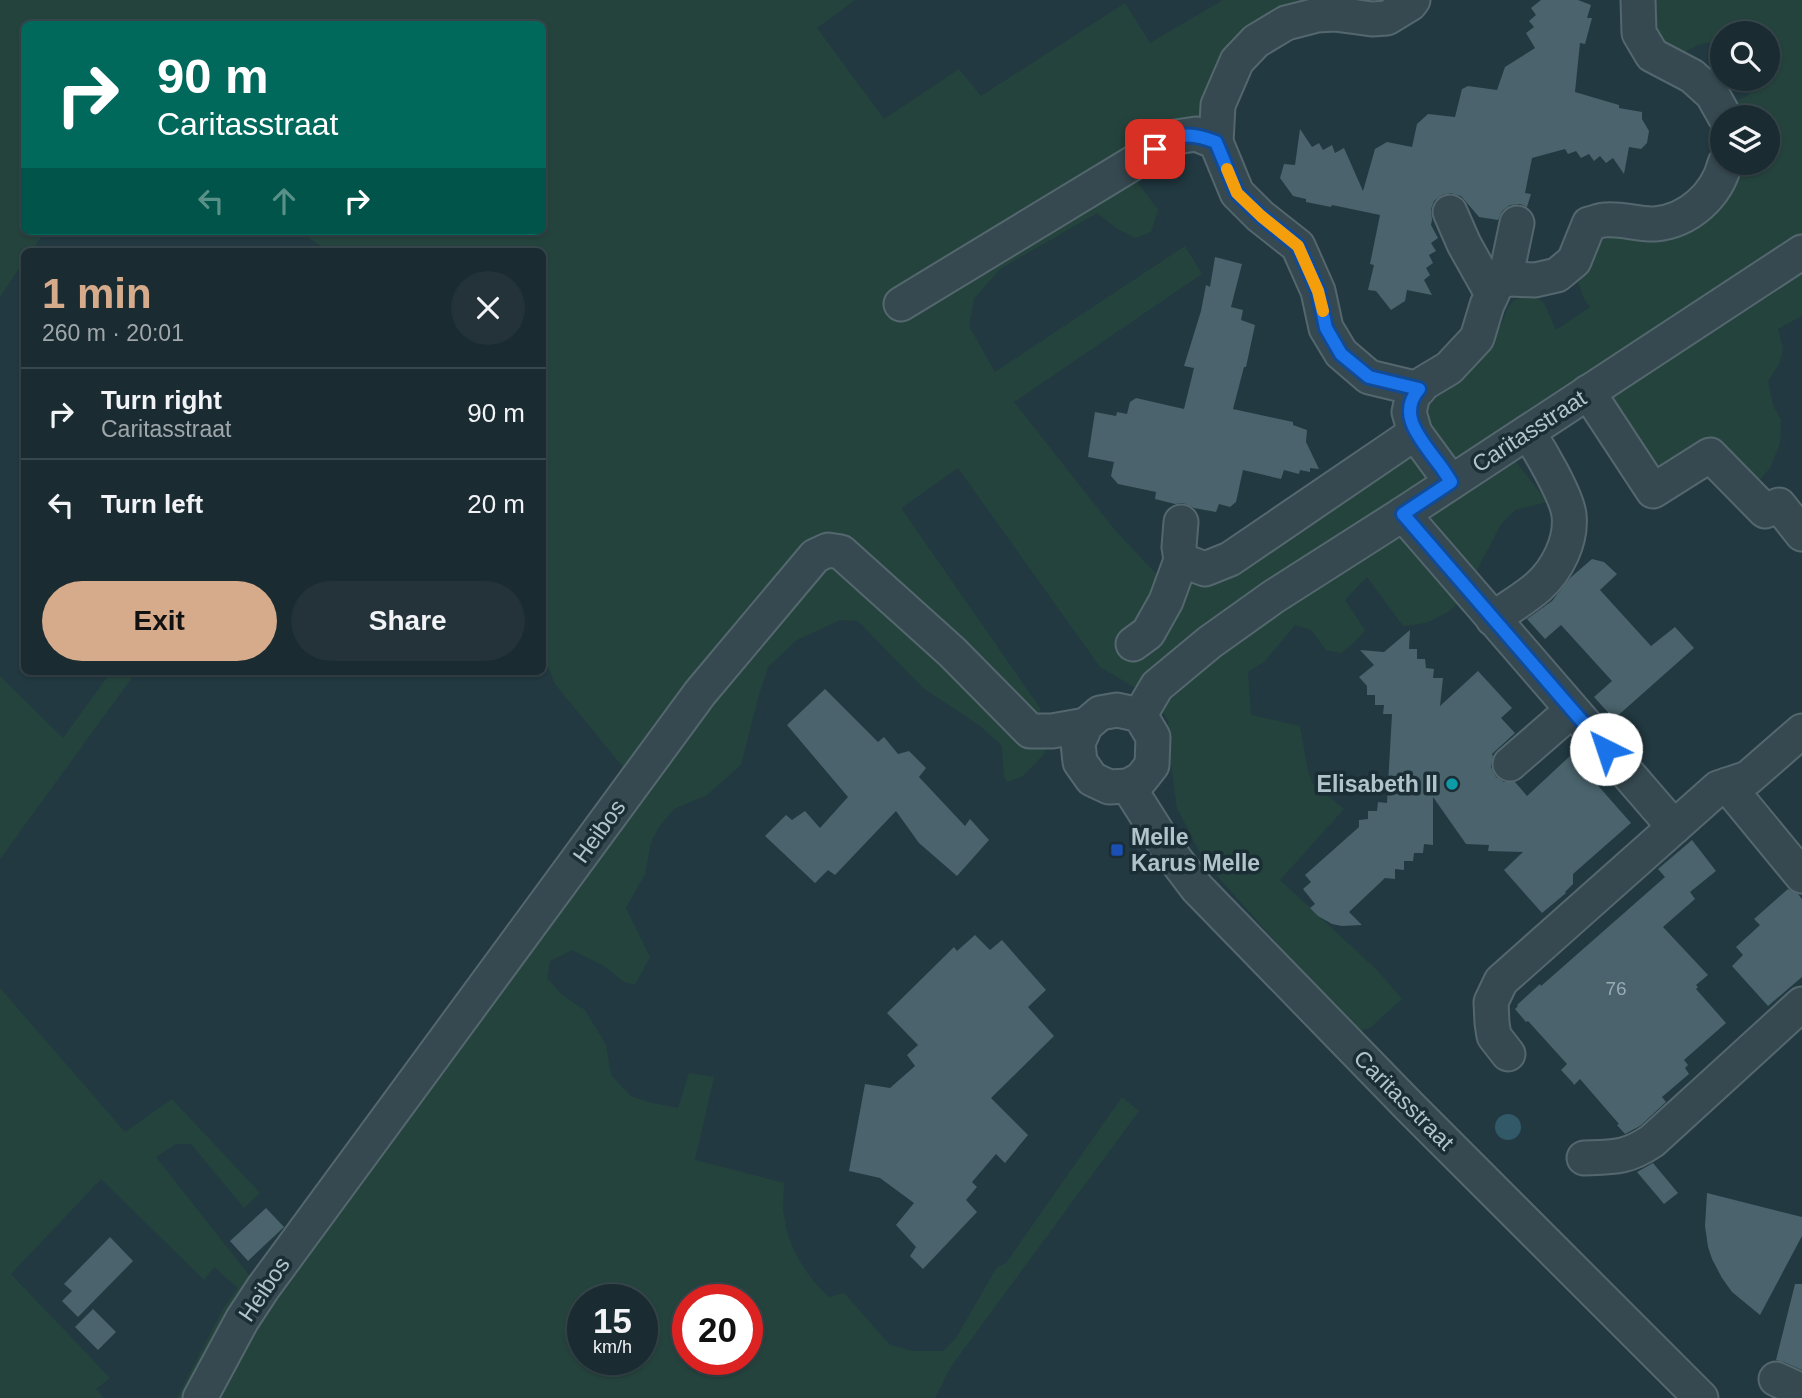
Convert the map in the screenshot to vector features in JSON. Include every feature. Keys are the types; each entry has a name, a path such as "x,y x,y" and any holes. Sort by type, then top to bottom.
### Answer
{"street":[{"path":"1413,0 1387,18 1317,15 1286,23 1256,41 1237,61 1218,105 1216,142 1237,193 1298,246 1318,291 1326,328 1341,354 1369,377 1419,389"},
{"path":"1637,0 1639,33 1651,55 1692,76 1712,94 1718,105"},
{"path":"901,304 1176,137 1196,134 1216,142"},
{"path":"1499,287 1557,275 1574,261 1589,224 1606,219 1655,224 1694,210 1713,191 1720,175"},
{"path":"1450,212 1464,244 1499,287"},
{"path":"1451,482 1415,433 1409,412 1413,395 1424,383 1449,368 1477,338 1499,287 1517,223"},
{"name":"Caritasstraat","path":"1140,715 1157,686 1210,642 1273,597 1802,252"},
{"path":"1588,392 1653,491 1710,456 1765,512 1779,505 1802,534"},
{"path":"1493,619 1539,586 1556,564 1567,543 1569,514 1557,484 1528,432"},
{"path":"1181,560 1205,569 1230,559 1415,433"},
{"path":"1403,514 1674,827"},
{"path":"1133,644 1148,633 1166,601 1181,560 1181,522"},
{"name":"Heibos","path":"201,1398 242,1320 293,1247 700,693 815,556 828,550 841,552 952,652 1030,731 1052,731 1086,725"},
{"path":"1510,764 1572,709"},
{"path":"1117,710 1140,715 1153,737 1152,765 1141,779 1128,786 1109,787 1092,779 1080,762 1078,743 1086,725 1100,713 1117,710"},
{"path":"1508,1054 1494,1036 1492,1023 1492,1002 1501,981 1718,788 1748,778 1802,731"},
{"path":"1727,785 1802,877"},
{"name":"Caritasstraat","path":"1128,786 1168,851 1197,888 1401,1098 1701,1398"},
{"path":"1584,1158 1635,1153 1652,1141 1802,1004"}],"green space":[{"path":"0,0 855,0 817,28 884,119 959,69 981,96 1125,3 1150,43 1223,0 1408,0 1274,23 1206,132 1133,176 1158,210 1151,232 1135,238 1097,213 1000,269 974,299 969,326 995,372 1185,246 1202,274 1014,402 1114,529 1159,577 1171,584 1422,409 1426,399 1472,368 1488,350 1514,300 1535,296 1544,303 1556,330 1590,307 1577,279 1592,251 1603,240 1634,233 1719,175 1780,175 1780,105 1727,105 1752,91 1780,91 1780,21 1710,21 1710,43 1689,49 1672,61 1653,46 1649,0 1802,0 1802,316 1778,329 1783,349 1779,364 1768,381 1773,405 1781,420 1780,443 1770,468 1757,483 1730,477 1699,481 1674,500 1607,402 1514,459 1547,502 1515,510 1501,524 1462,599 1448,612 1426,623 1403,626 1367,577 1345,600 1365,630 1354,643 1341,653 1326,650 1311,630 1295,625 1265,661 1248,672 1251,715 1300,726 1313,784 1344,809 1280,880 1378,971 1402,999 1370,1028 1355,1031 1204,861 1177,808 1168,720 1154,699 1100,667 958,468 901,508 1040,708 1045,753 1023,776 1007,782 1004,776 1002,746 979,725 923,688 858,621 840,620 797,640 768,667 741,765 707,795 674,809 658,828 651,843 645,874 626,908 650,957 635,985 624,982 604,966 572,950 550,961 547,978 562,995 585,1010 606,1045 611,1075 631,1096 678,1108 689,1073 714,1077 695,1160 784,1183 783,1208 789,1238 799,1260 813,1280 829,1297 844,1293 890,1345 913,1351 943,1351 956,1338 997,1267 1006,1263 1122,1097 1139,1111 950,1368 935,1398 177,1398 223,1309 238,1288 214,1267 204,1280 101,1179 11,1274 110,1378 96,1389 104,1398 0,1398 0,988 125,1132 172,1099 260,1193 244,1208 191,1144 176,1144 156,1157 249,1275 263,1288 627,772 555,684 546,661 546,248 324,248 304,235 546,235 546,21 21,21 21,235 42,235 34,248 21,248 21,266 0,297"},
{"path":"109,675 134,675 0,859 0,676 63,738"}],"water":[{"path":"1508,1114 1517,1118 1521,1127 1517,1136 1508,1140 1499,1136 1495,1127 1499,1118"}],"building":[{"path":"1541,0 1578,0 1591,5 1587,18 1592,18 1585,44 1580,43 1575,92 1619,105 1619,108 1642,112 1642,119 1649,131 1647,143 1641,149 1629,147 1624,174 1613,158 1606,163 1600,156 1594,161 1589,154 1581,158 1576,151 1568,154 1565,149 1532,158 1525,193 1531,194 1527,207 1520,204 1510,205 1502,211 1498,220 1479,217 1461,196 1451,193 1442,195 1434,201 1431,209 1431,225 1438,238 1431,243 1436,251 1429,255 1433,263 1426,268 1430,275 1424,280 1432,295 1407,290 1405,301 1391,310 1376,291 1368,290 1374,265 1370,264 1380,215 1306,202 1306,199 1293,196 1280,178 1284,164 1295,165 1300,129 1312,147 1319,143 1323,150 1332,145 1335,153 1344,148 1363,191 1375,149 1387,142 1412,147 1417,124 1428,114 1455,117 1462,89 1468,86 1497,90 1505,67 1535,48 1526,33 1534,27 1529,21 1536,15 1531,8"},
{"path":"1215,257 1242,264 1231,307 1243,310 1241,320 1255,325 1233,409 1293,422 1293,425 1307,430 1306,442 1319,469 1310,468 1310,472 1300,470 1299,474 1284,470 1281,479 1243,470 1236,502 1230,507 1219,504 1216,512 1155,499 1156,492 1118,484 1111,476 1114,462 1088,457 1095,412 1116,416 1117,412 1127,414 1130,402 1136,398 1184,409 1194,368 1184,366 1206,285 1210,287"},
{"path":"1592,559 1604,562 1617,574 1600,590 1651,646 1675,627 1694,648 1614,719 1594,697 1612,681 1561,625 1545,639 1527,619 1552,601 1570,578"},
{"name":"Elisabeth II","path":"1410,630 1409,649 1417,649 1417,659 1425,659 1426,668 1434,669 1433,678 1443,678 1440,706 1478,671 1512,708 1501,718 1515,733 1492,754 1491,767 1496,777 1504,782 1515,782 1527,796 1571,755 1631,823 1573,874 1573,884 1566,893 1542,913 1504,870 1523,852 1488,851 1489,845 1466,844 1433,797 1433,845 1424,844 1423,853 1414,853 1413,861 1404,861 1404,870 1395,869 1395,879 1385,878 1349,912 1362,925 1332,924 1310,908 1315,904 1303,889 1311,882 1305,875 1359,827 1359,820 1368,819 1368,811 1377,811 1378,802 1387,803 1392,714 1383,714 1384,705 1375,705 1375,695 1367,695 1367,686 1359,677 1374,665 1360,650 1384,652"},
{"path":"825,689 878,742 884,737 898,754 909,751 926,768 919,777 965,826 970,819 989,840 957,876 919,843 896,811 835,875 828,870 815,883 765,836 786,815 792,820 805,811 820,828 848,797 787,725"},
{"path":"1692,840 1716,871 1690,892 1695,899 1663,927 1708,975 1696,985 1696,989 1726,1023 1684,1060 1689,1074 1662,1097 1666,1102 1640,1126 1625,1134 1580,1079 1574,1085 1561,1070 1567,1064 1515,1009 1540,984 1541,986 1665,877 1658,869"},
{"path":"1788,889 1802,899 1802,977 1768,1006 1732,966 1743,955 1736,947 1760,925 1754,919"},
{"path":"975,935 990,950 1002,940 1046,990 1028,1007 1054,1036 991,1098 1028,1135 1005,1163 996,1154 972,1182 977,1187 966,1200 977,1212 923,1269 910,1256 916,1247 896,1225 914,1203 880,1178 849,1171 865,1084 890,1088 915,1066 907,1055 918,1045 887,1013 954,947 957,951"},
{"path":"1653,1163 1678,1193 1664,1204 1637,1172"},
{"path":"1707,1193 1802,1217 1802,1236 1760,1315 1732,1292 1712,1259 1705,1226"},
{"path":"266,1208 284,1227 248,1261 230,1241"},
{"path":"110,1237 133,1261 78,1317 62,1301 72,1291 64,1284"},
{"path":"1795,1284 1802,1284 1802,1370 1776,1360"},
{"path":"93,1309 116,1332 98,1350 75,1327"}],"slow traffic":[{"path":"1227,169 1237,193 1298,246 1318,291 1323,311"}],"place":[{"name":"Elisabeth II","path":"1452,784"},
{"name":"Melle Karus Melle","path":"1117,850"}],"route":[{"path":"1155,149 1176,137 1196,134 1216,142 1237,193 1298,246 1318,291 1326,328 1341,354 1369,377 1419,389 1413,395 1409,412 1415,433 1451,482 1403,514 1606,749"}]}
